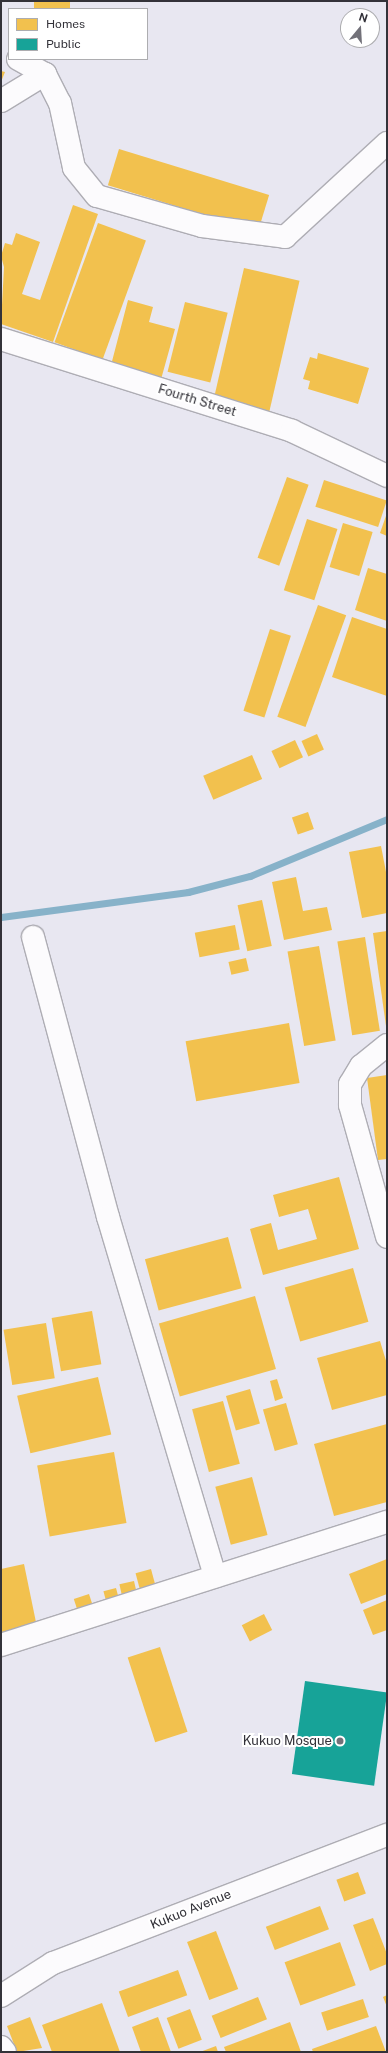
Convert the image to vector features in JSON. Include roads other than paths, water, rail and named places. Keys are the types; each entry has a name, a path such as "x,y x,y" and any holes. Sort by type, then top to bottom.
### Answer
{"street":[{"path":"20,60 45,74 60,103 74,168 98,196 202,226 285,237 387,143"},
{"path":"1,101 45,74"},
{"name":"Fourth Street","path":"1,340 292,431 387,476"},
{"path":"33,937 108,1217 215,1576"},
{"path":"387,1045 361,1066 350,1084 350,1105 387,1237"},
{"path":"1,1645 387,1522"},
{"name":"Kukuo Avenue","path":"1,1996 53,1963 387,1835"},
{"path":"1,2047 6,2052"}],"waterway":[{"path":"1,917 188,892 250,876 387,819"}],"place":[{"name":"Kukuo Mosque","path":"340,1741"}]}
